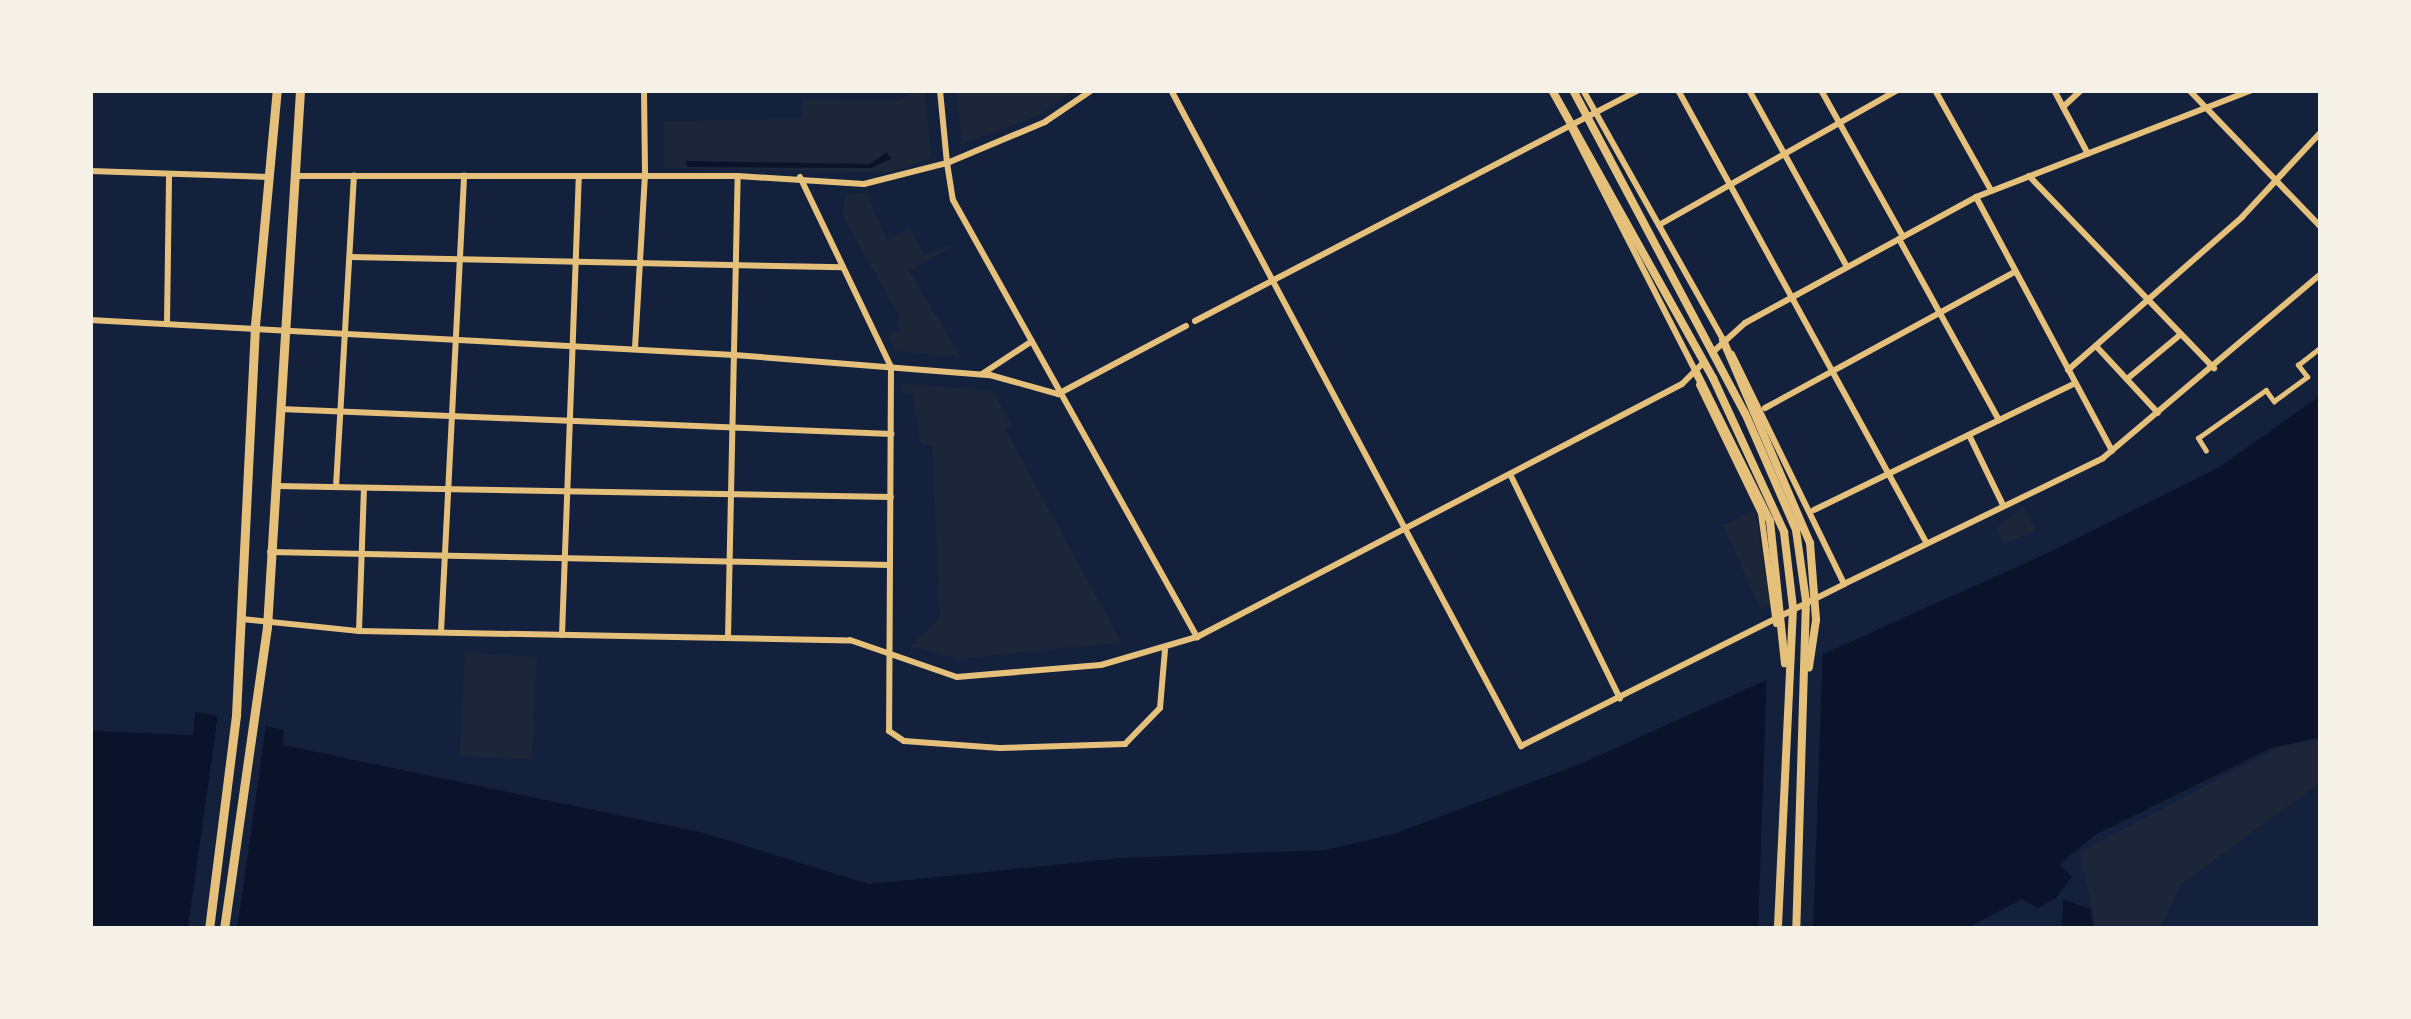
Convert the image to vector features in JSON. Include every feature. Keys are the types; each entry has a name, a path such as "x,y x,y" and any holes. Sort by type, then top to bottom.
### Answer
{"main road":[{"path":"208,929 236,715 255,326 277,90"},
{"path":"224,929 250,719 267,627 280,326 300,90"},
{"path":"1552,90 1582,138 1774,502 1791,563 1792,637 1778,929"},
{"path":"1573,90 1591,115 1607,155 1785,498 1803,562 1804,701 1796,929"},
{"path":"1723,340 1762,413 1795,494 1813,560 1816,620 1804,701"},
{"path":"1696,372 1730,435 1777,550 1786,697"}],"street":[{"path":"635,349 645,176 644,90"},
{"path":"940,90 956,210 1197,637"},
{"path":"293,176 739,176 864,184 947,164 1045,122 1092,90"},
{"path":"1171,90 1521,746 1775,624 1925,542 2112,451 2321,274"},
{"path":"1583,90 1591,115 1723,340"},
{"path":"1195,321 1638,90"},
{"path":"1678,90 1892,472 1925,542"},
{"path":"1749,90 1847,267"},
{"path":"1821,90 1999,420"},
{"path":"1659,225 1898,90"},
{"path":"1935,90 1991,190"},
{"path":"2054,90 2088,154"},
{"path":"2063,107 2081,90"},
{"path":"2188,90 2321,227"},
{"path":"240,618 267,627 359,631 850,640 957,677 1101,665 1165,650 1510,474 1696,372 1723,340 1793,296 1976,197 2252,90"},
{"path":"1570,125 1573,143 1696,372 1761,513 1775,624"},
{"path":"2068,370 2277,181 2321,132"},
{"path":"90,171 268,177"},
{"path":"166,323 169,174"},
{"path":"336,487 355,176"},
{"path":"441,632 464,176"},
{"path":"562,635 579,176"},
{"path":"728,638 739,176"},
{"path":"2029,176 2214,368"},
{"path":"800,177 891,367 887,726 898,740 1082,749 1125,744 1155,719 1167,679 1165,650"},
{"path":"1976,197 2112,451"},
{"path":"350,257 843,266"},
{"path":"1844,584 1813,511 1762,413 2015,271"},
{"path":"90,320 280,326 891,367 981,375 1058,394 1186,326"},
{"path":"2127,379 2181,334"},
{"path":"981,375 1029,343"},
{"path":"2096,346 2158,413"},
{"path":"2206,451 2198,438 2266,390 2274,401 2306,376 2298,365 2321,347"},
{"path":"1813,511 2075,383"},
{"path":"277,409 891,434"},
{"path":"1969,434 2003,505"},
{"path":"1510,474 1620,699"},
{"path":"273,486 891,497"},
{"path":"359,631 364,488"},
{"path":"270,552 891,566"}],"shaded area":[{"path":"956,90 1076,90 1037,116 962,144"},
{"path":"925,91 931,158 891,172 664,168 664,121 802,119 803,99 899,100"},
{"path":"887,152 891,159 871,168 687,167 686,161 870,164"},
{"path":"866,192 887,240 910,228 924,255 956,244 909,271 961,357 895,351 889,334 900,333 898,314 842,215 845,195"},
{"path":"901,383 994,392 1011,425 1005,429 1121,642 958,659 911,646 940,618 932,446 921,444 912,393 902,393"},
{"path":"2321,395 2321,737 2271,748 2095,835 2060,864 2072,877 2055,899 2038,908 2022,899 1965,929 90,929 90,705 93,731 193,735 195,712 214,715 284,730 283,745 704,833 869,884 1121,858 1325,850 1394,834 1580,764 2054,550 2218,468"},
{"path":"2023,506 2036,531 2004,544 1996,529"},
{"path":"1755,510 1770,604 1760,608 1723,525"},
{"path":"465,653 537,657 532,760 460,756"},
{"path":"2321,739 2321,782 2181,884 2159,929 2096,929 2080,852 2279,747"},
{"path":"2063,899 2090,909 2094,929 2062,929"}],"pier":[{"path":"1768,642 1823,644 1813,929 1758,927"},
{"path":"218,714 267,721 237,929 188,929"}]}
